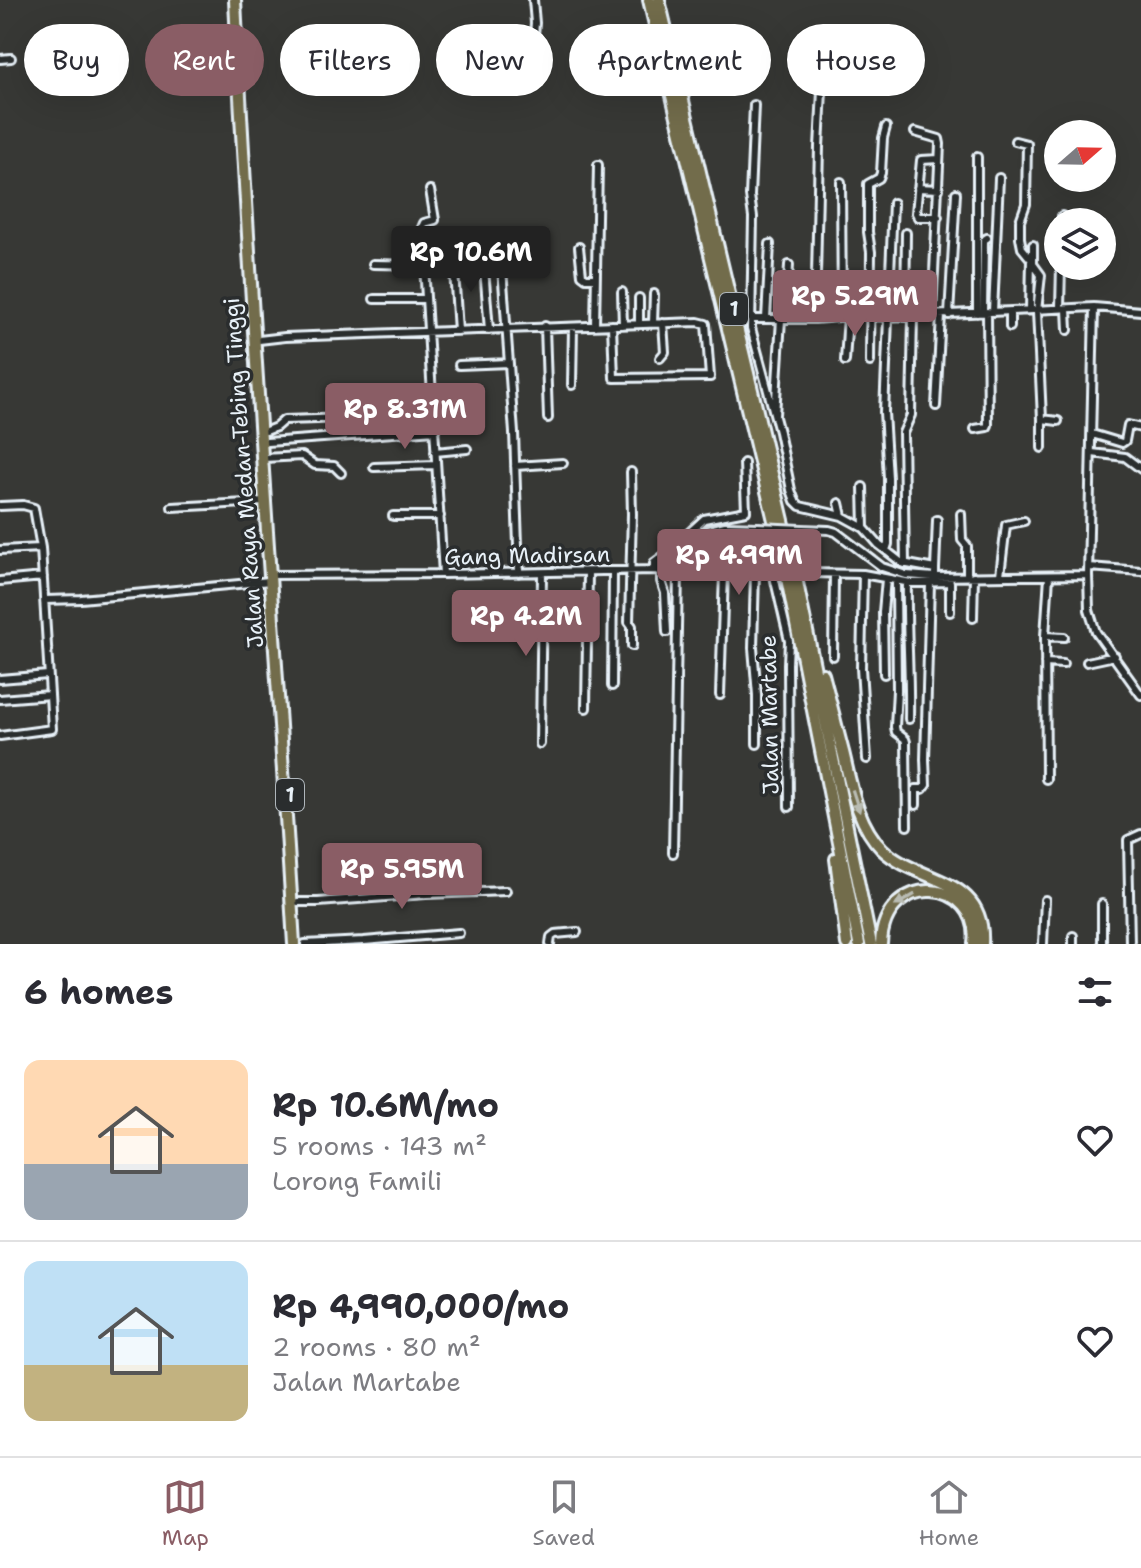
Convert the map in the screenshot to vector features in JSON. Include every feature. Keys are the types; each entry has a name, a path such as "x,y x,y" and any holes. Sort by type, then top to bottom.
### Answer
{"highway":[{"name":"Jalan Raya Medan-Tebing Tinggi","path":"238,0 238,24"},
{"name":"Jalan Raya Medan-Tebing Tinggi","path":"238,0 266,436 265,502 300,944"},
{"name":"1","path":"649,0 783,558 859,944"},
{"name":"1","path":"659,0 778,495 871,944"},
{"name":"Jalan Raya Medan-Tebing Tinggi","path":"240,96 252,319 300,944"},
{"path":"805,619 818,653 857,804 867,829 877,844 893,858 942,880 965,895 979,917 982,944"},
{"path":"831,805 847,944"},
{"path":"881,944 885,922 895,904 910,895 926,891 943,893 962,904 974,927 974,944"}],"street":[{"path":"533,0 534,24"},
{"path":"0,59 11,58"},
{"path":"815,319 822,96"},
{"path":"754,105 750,319 795,501 800,506 842,516 864,528 905,564 933,576"},
{"path":"870,362 868,184 879,178 881,173 886,127"},
{"path":"915,132 939,139 932,315"},
{"path":"1015,141 1027,144 1026,204 1020,221 1020,238 1022,248 1031,259 1042,448"},
{"path":"977,157 985,312"},
{"path":"938,217 916,216 921,160 939,159"},
{"path":"595,326 598,165"},
{"path":"985,312 999,178"},
{"path":"841,182 845,361"},
{"path":"918,188 939,189"},
{"path":"430,190 435,220 424,223 421,228 443,574"},
{"path":"949,315 956,193"},
{"path":"886,550 888,478 884,427 893,203"},
{"path":"905,564 903,433 911,415 906,233"},
{"path":"975,429 988,425 984,240 987,238"},
{"path":"766,319 770,244"},
{"path":"1033,245 1033,264 1041,275 1034,310"},
{"path":"579,247 583,277 595,278"},
{"path":"501,254 519,573"},
{"path":"453,255 458,331"},
{"path":"483,256 489,330"},
{"path":"373,264 424,265"},
{"path":"775,418 789,265"},
{"path":"1062,280 1068,330"},
{"path":"622,292 623,325"},
{"path":"653,323 654,294"},
{"path":"639,298 639,324"},
{"path":"374,299 426,299"},
{"path":"750,319 949,315 1094,307 1141,311"},
{"path":"1094,307 1088,571 1092,621 1096,632 1141,695"},
{"path":"1010,312 1010,327"},
{"path":"936,406 941,315"},
{"path":"259,340 545,326 698,322 706,324 710,377 614,378 612,325"},
{"path":"660,358 665,352 663,323"},
{"path":"545,326 548,418"},
{"path":"572,385 573,327"},
{"path":"459,365 509,363"},
{"path":"266,436 284,420 350,418 362,423 364,435"},
{"path":"1042,419 1058,421"},
{"path":"1092,434 1122,443 1128,425 1141,428"},
{"path":"266,436 364,435 435,430"},
{"path":"435,452 467,449"},
{"path":"1092,453 1125,457 1141,469"},
{"path":"265,458 302,456 315,465 334,466 341,473"},
{"path":"515,466 563,463"},
{"path":"667,632 665,593 654,563 704,519 746,511 744,463"},
{"path":"374,467 436,465"},
{"path":"631,472 629,622 632,626 632,646"},
{"path":"863,487 864,528"},
{"path":"172,507 265,502"},
{"path":"839,503 842,516"},
{"path":"0,506 34,508 41,548 52,729 0,736"},
{"path":"961,514 973,618"},
{"path":"393,516 440,516"},
{"path":"916,805 916,789 923,789 926,785 937,520"},
{"path":"1000,575 1006,525 1024,521"},
{"path":"658,571 710,530 725,526 829,530 882,567 906,575 950,579 1141,571"},
{"path":"0,550 41,548"},
{"path":"658,571 755,572 753,648 757,744"},
{"name":"Gang Madirsan","path":"45,600 81,599 271,577 658,571"},
{"path":"586,708 588,572"},
{"path":"612,686 613,572"},
{"name":"Jalan Martabe","path":"755,572 773,572 789,641 789,807"},
{"path":"540,744 542,573"},
{"path":"673,853 678,573"},
{"path":"720,695 724,573"},
{"path":"807,573 876,575 907,583 933,576"},
{"path":"833,656 834,574"},
{"path":"863,574 861,668 867,759"},
{"path":"1046,779 1045,636 1049,576"},
{"path":"0,581 43,577"},
{"path":"884,674 886,579"},
{"path":"950,579 950,612"},
{"path":"896,581 895,727 906,742 907,826"},
{"path":"907,583 909,719"},
{"path":"1045,636 1064,637"},
{"path":"1087,662 1115,656"},
{"path":"1045,663 1063,664"},
{"path":"0,679 48,675"},
{"path":"0,699 50,695"},
{"path":"1130,944 1128,840 1141,834"},
{"path":"298,902 506,891"},
{"path":"1043,944 1045,900"},
{"path":"1102,904 1102,944"},
{"path":"550,944 555,934 577,932"},
{"path":"300,944 459,933"}]}
